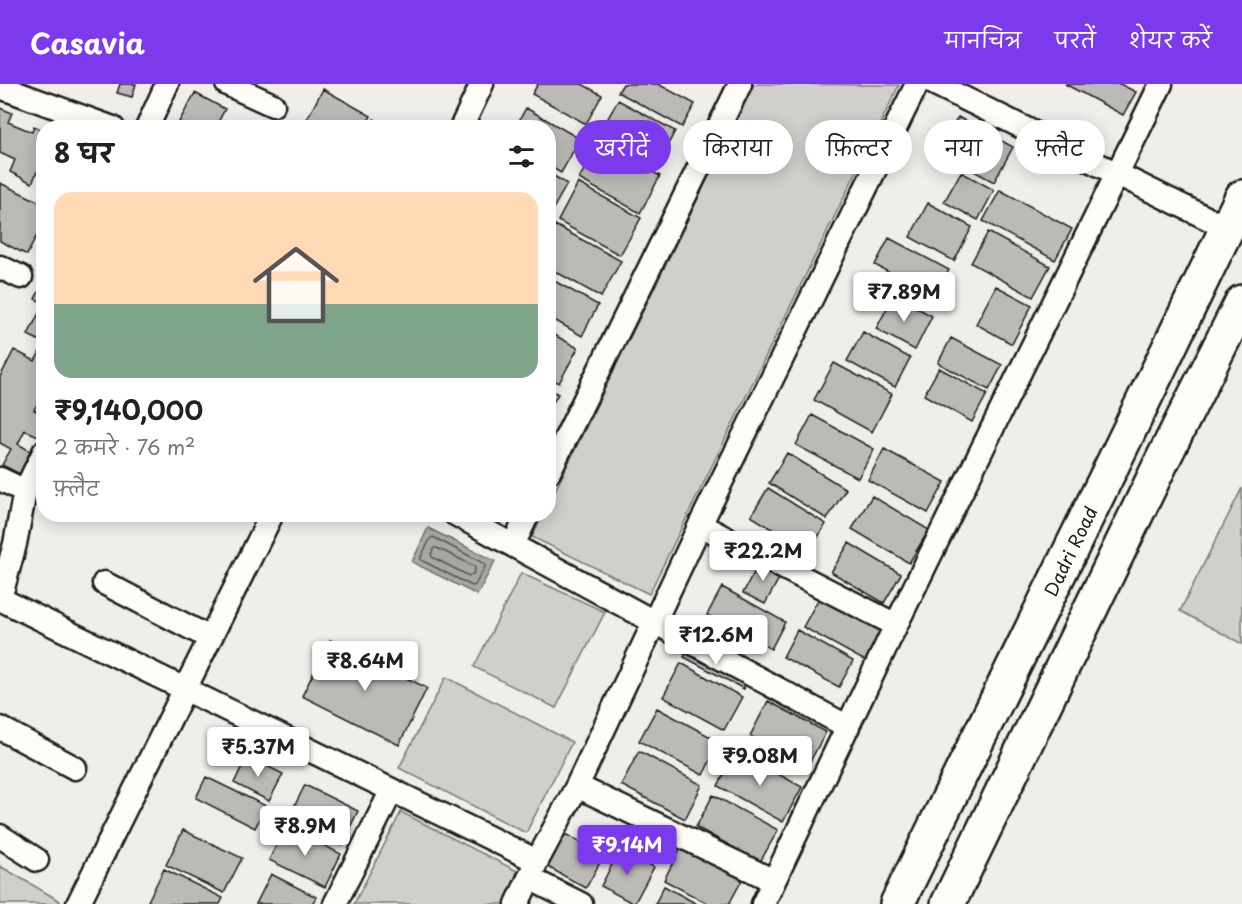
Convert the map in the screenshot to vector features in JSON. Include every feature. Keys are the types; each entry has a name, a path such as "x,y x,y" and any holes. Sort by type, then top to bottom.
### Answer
{"highway":[{"name":"Dadri Road","path":"897,904 1125,441 1242,197"},
{"path":"948,904 1162,461 1242,302"}],"street":[{"path":"150,120 166,84"},
{"path":"227,84 273,105"},
{"path":"465,120 482,84"},
{"path":"556,458 740,84"},
{"path":"517,904 577,786 700,525 917,84"},
{"path":"935,84 1227,228"},
{"path":"763,904 896,625 1161,84"},
{"path":"0,87 92,120"},
{"path":"0,267 21,277"},
{"path":"36,468 25,491 15,544 0,599 392,790 533,870 581,904"},
{"path":"0,479 25,491"},
{"path":"78,904 268,522"},
{"path":"470,522 848,727"},
{"path":"513,545 524,522"},
{"path":"700,525 896,625"},
{"path":"104,583 210,638"},
{"path":"0,728 75,768"},
{"path":"577,786 774,881"},
{"path":"335,904 392,790"},
{"path":"0,836 37,860"}],"shaded area":[{"path":"754,84 899,85 882,120 805,120 805,174 855,174 649,594 532,537 540,522 556,522 556,489 710,174 793,174 793,120 736,120"},
{"path":"1242,488 1242,644 1180,611"},
{"path":"521,573 605,612 556,708 474,667"},
{"path":"446,677 572,742 526,833 399,768"},
{"path":"401,812 517,871 507,904 354,904"},
{"path":"0,866 60,901 58,904 0,904"}],"water":[{"path":"428,528 495,561 477,595 412,562"}],"building":[{"path":"120,84 136,84 132,97 117,93"},
{"path":"538,84 582,84 602,95 588,120 579,120 532,94"},
{"path":"623,84 658,84 695,104 686,120 683,120 682,127 618,92"},
{"path":"1065,84 1120,84 1136,92 1123,115"},
{"path":"323,89 371,116 369,120 306,120"},
{"path":"195,93 225,109 219,120 180,120"},
{"path":"618,100 655,120 607,120"},
{"path":"0,108 12,113 8,122 32,132 34,126 36,127 36,174 32,183 10,172 15,160 0,153"},
{"path":"526,108 547,120 519,120"},
{"path":"556,125 574,136 574,150 561,173 556,170"},
{"path":"1003,142 1013,147 1003,165"},
{"path":"582,174 656,174 660,176 640,213 579,179"},
{"path":"960,174 965,174 994,190 978,220 944,202"},
{"path":"979,174 998,174 994,182"},
{"path":"556,177 567,184 556,204"},
{"path":"0,183 36,200 36,237 27,255 0,241"},
{"path":"578,183 641,218 620,255 558,221"},
{"path":"1000,190 1072,229 1055,260 983,221"},
{"path":"928,203 972,227 954,261 910,237"},
{"path":"556,226 621,261 601,297 556,272"},
{"path":"988,232 1050,266 1033,297 971,263"},
{"path":"889,238 949,270 934,297 875,265"},
{"path":"556,282 598,305 582,336 556,321"},
{"path":"996,286 1032,305 1012,344 976,324"},
{"path":"894,295 932,316 915,350 876,329"},
{"path":"36,319 36,339 28,335"},
{"path":"863,332 910,358 895,387 847,361"},
{"path":"556,336 578,348 559,383 556,381"},
{"path":"951,338 1002,365 989,390 938,363"},
{"path":"14,350 35,361 36,359 36,406 34,410 36,411 36,435 25,430 18,444 32,452 20,474 2,465 11,449 0,443 0,377"},
{"path":"834,363 892,394 872,432 814,400"},
{"path":"939,368 987,394 972,422 924,395"},
{"path":"812,415 874,449 858,478 796,445"},
{"path":"884,449 945,482 928,513 868,480"},
{"path":"787,453 846,489 827,519 769,483"},
{"path":"768,488 826,524 809,552 751,516"},
{"path":"872,496 929,530 909,563 852,529"},
{"path":"849,543 901,574 884,603 831,572"},
{"path":"761,560 783,571 765,604 743,593"},
{"path":"722,587 785,622 771,649 707,615"},
{"path":"824,589 887,624 867,662 803,627"},
{"path":"797,630 853,661 839,687 783,657"},
{"path":"330,640 427,688 399,745 302,696"},
{"path":"693,644 746,676 744,689 684,657"},
{"path":"681,663 742,697 724,730 663,697"},
{"path":"768,701 826,732 807,767 750,736"},
{"path":"657,708 720,742 703,775 639,741"},
{"path":"639,751 702,785 685,819 621,785"},
{"path":"736,751 802,787 783,822 718,786"},
{"path":"247,756 283,774 269,801 234,783"},
{"path":"206,777 266,806 255,828 196,798"},
{"path":"305,785 358,811 341,845 288,819"},
{"path":"713,795 778,830 760,862 696,827"},
{"path":"286,826 341,854 325,887 269,860"},
{"path":"183,830 242,858 224,893 166,865"},
{"path":"563,833 604,855 586,888 546,866"},
{"path":"682,845 743,878 729,904 708,904 664,880"},
{"path":"620,849 654,867 634,904 601,886"},
{"path":"164,869 223,898 220,904 155,904 148,901"},
{"path":"271,874 316,897 312,904 256,904"},
{"path":"664,886 697,904 655,904"}]}
